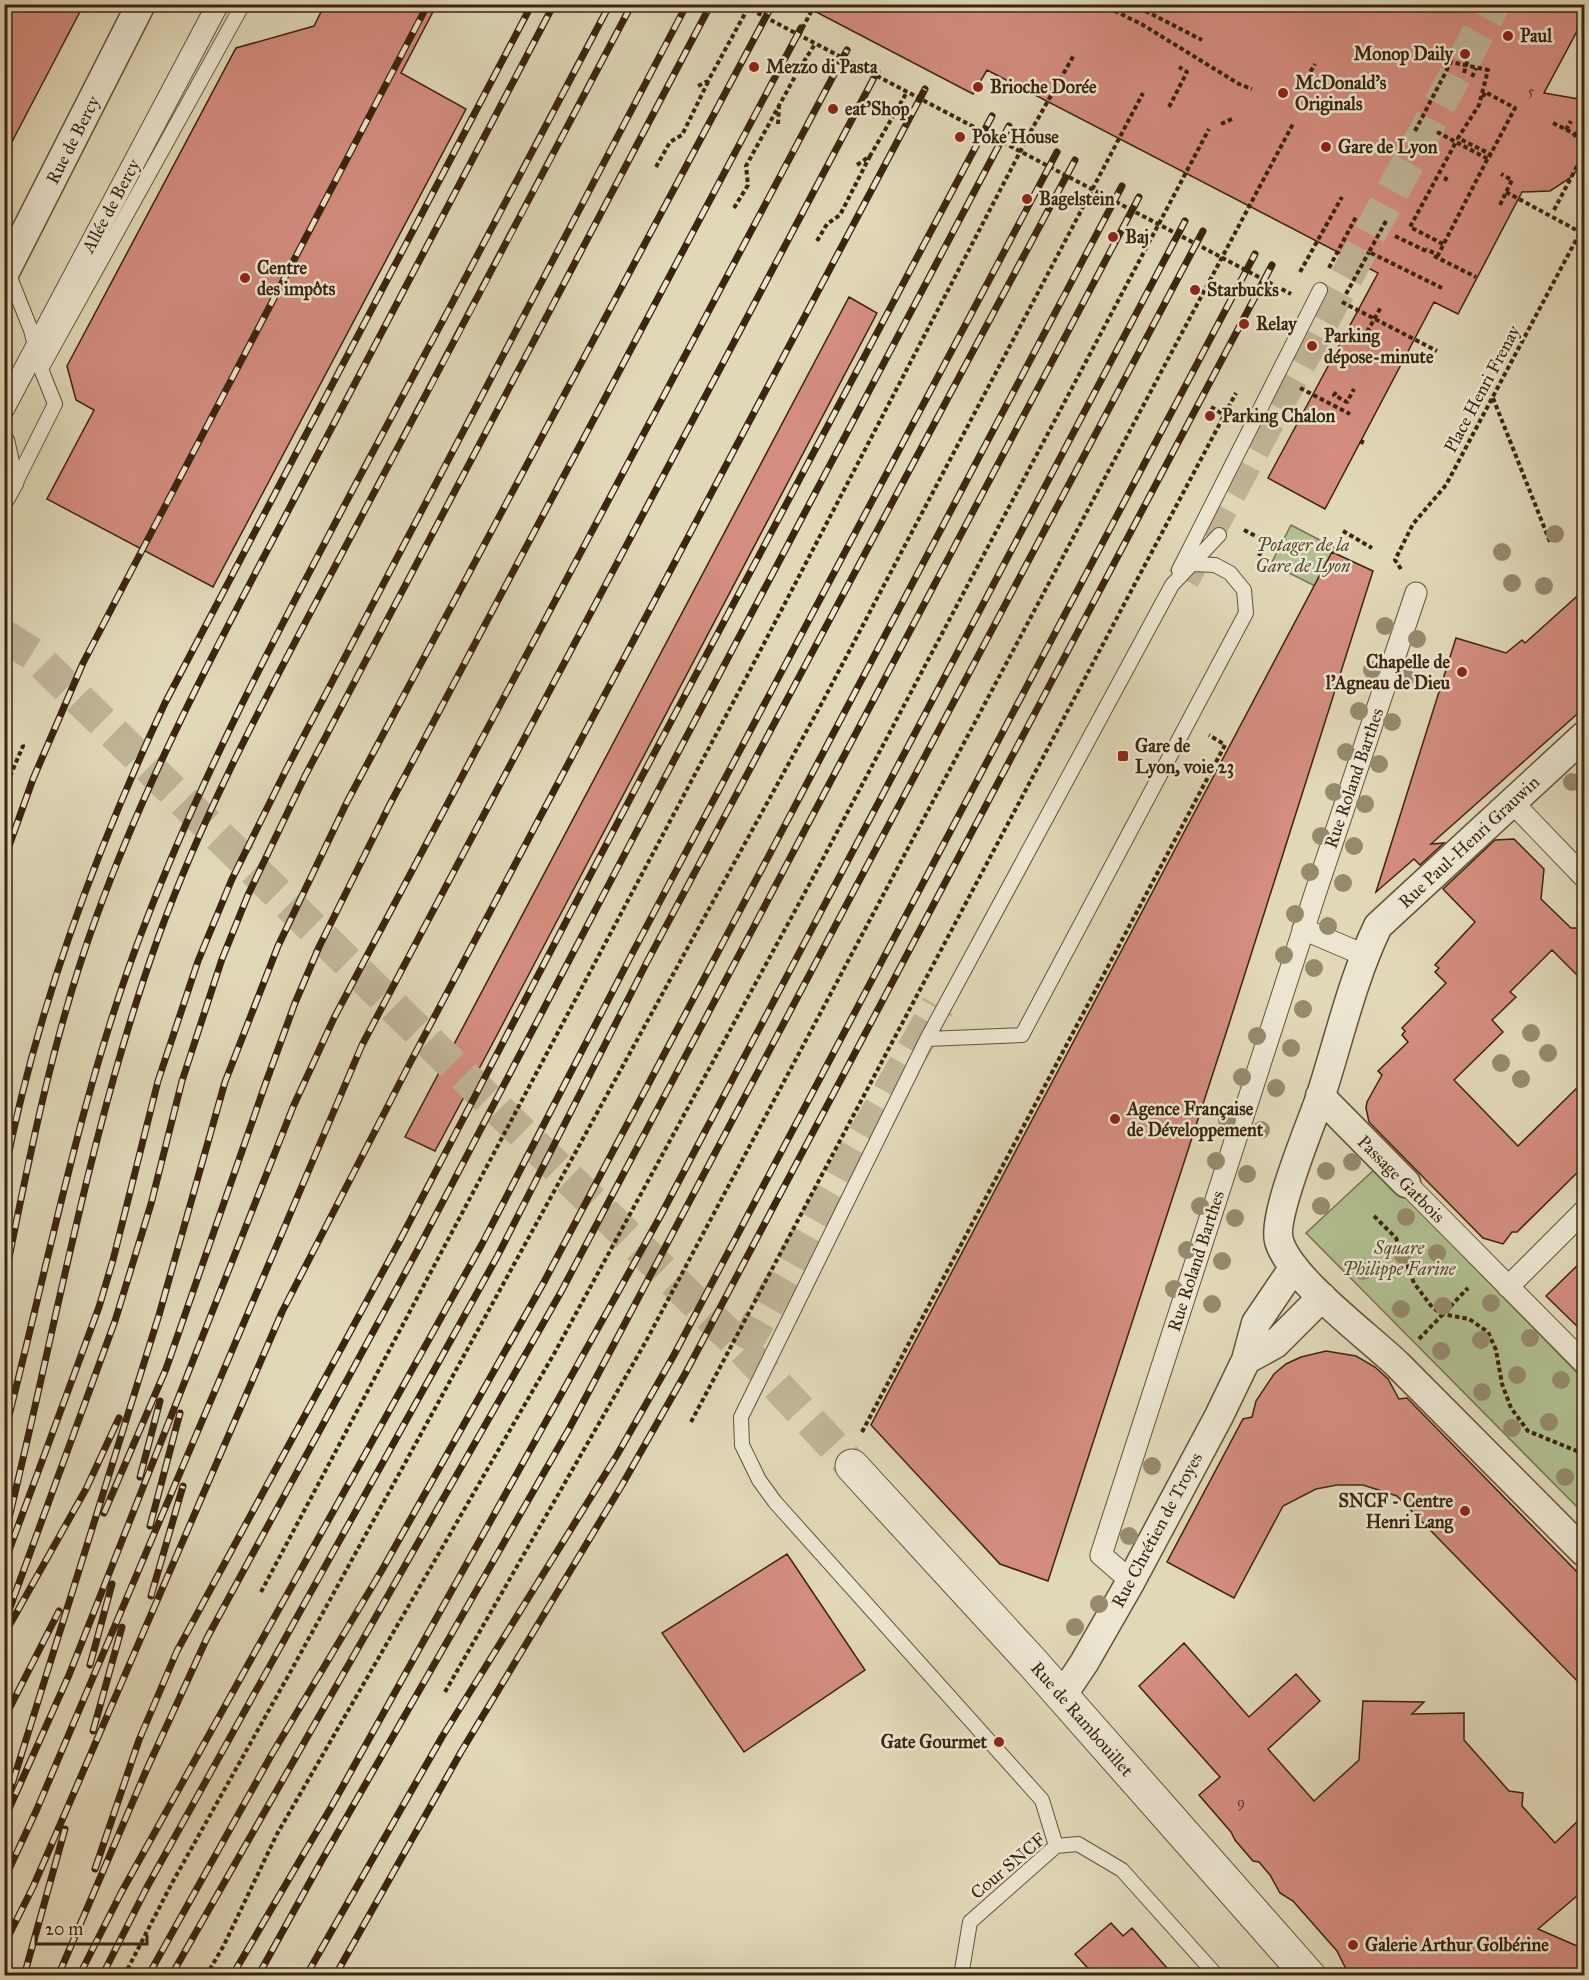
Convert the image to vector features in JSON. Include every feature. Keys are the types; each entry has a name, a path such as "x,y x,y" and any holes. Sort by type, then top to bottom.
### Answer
{"street":[{"name":"Rue de Bercy","path":"6,272 141,4"},
{"name":"Allée de Bercy","path":"4,408 218,4"},
{"path":"4,442 7,494"},
{"name":"Rue Roland Barthes","path":"1131,1581 1101,1555 1303,929 1416,593"},
{"name":"Rue Paul-Henri Grauwin","path":"1364,955 1378,926 1584,736"},
{"path":"1512,802 1584,877"},
{"path":"1303,929 1364,955 1320,1096 1282,1205 1277,1227 1278,1240 1294,1267 1322,1297 1395,1363 1584,1552"},
{"name":"Passage Gatbois","path":"1320,1096 1584,1363"},
{"path":"1508,1287 1584,1211"},
{"name":"Rue Chrétien de Troyes","path":"1062,1696 1084,1663 1131,1581 1246,1360 1256,1323 1294,1267"},
{"path":"1246,1360 1275,1344 1322,1297"},
{"name":"Rue de Rambouillet","path":"856,1452 1062,1696 1309,1976"}],"lane":[{"path":"41,369 243,4"},
{"path":"6,272 31,330 41,369 55,404 7,494"},
{"path":"1056,1846 1042,1800 775,1502 759,1480 742,1445 741,1417 927,1039 1172,585 1320,290"},
{"path":"1172,585 1219,535"},
{"path":"927,1039 1022,1035 1246,613 1244,590 1230,573 1215,565 1192,564"},
{"name":"Cour SNCF","path":"961,1976 970,1922 1056,1846 1077,1844 1122,1870 1217,1976"}],"path":[{"path":"799,35 815,4"},
{"path":"1101,4 1143,25 1239,84 1252,89"},
{"path":"1132,4 1202,40"},
{"path":"656,167 670,142 682,135 708,81 748,8 1300,299"},
{"path":"734,208 748,185 746,166 798,70 816,44"},
{"path":"261,1592 751,667 1032,129 1074,55"},
{"path":"1464,72 1468,59"},
{"path":"1415,131 1451,62 1488,70 1479,105 1458,141"},
{"path":"1482,69 1484,62"},
{"path":"1299,91 1316,64"},
{"path":"1170,107 1186,72 1179,67"},
{"path":"1472,77 1476,68"},
{"path":"698,86 708,81"},
{"path":"817,241 827,224 840,215 870,156 908,92"},
{"path":"1443,244 1410,227 1485,92 1515,108 1488,159 1458,141"},
{"path":"124,1976 172,1883 292,1670 823,701 1143,93"},
{"path":"1418,121 1433,96"},
{"path":"778,124 779,107"},
{"path":"1221,124 1232,119"},
{"path":"1561,121 1559,126 1568,126"},
{"path":"445,1692 651,1332 1294,122"},
{"path":"1553,123 1568,126 1584,138"},
{"path":"1568,126 1584,147"},
{"path":"206,1976 224,1945 277,1834 555,1352 606,1259 809,885 1209,129"},
{"path":"1277,155 1290,129"},
{"path":"1576,136 1580,130"},
{"path":"1426,249 1438,255 1490,154 1437,132"},
{"path":"1554,210 1584,153"},
{"path":"857,165 870,156"},
{"path":"1500,205 1512,180 1501,174"},
{"path":"1445,182 1447,176"},
{"path":"1506,192 1580,232"},
{"path":"1295,281 1342,197"},
{"path":"1386,221 1369,252 1442,288"},
{"name":"Place Henri Frenay","path":"1395,560 1413,524 1446,485 1584,225"},
{"path":"1383,226 1390,230"},
{"path":"1395,236 1476,277"},
{"path":"1284,302 1290,292"},
{"path":"1367,332 1381,307"},
{"path":"1357,310 1437,351"},
{"path":"1292,384 1350,414"},
{"path":"691,1422 1239,387"},
{"path":"1336,392 1334,395 1347,402 1354,389"},
{"path":"1492,398 1550,543"},
{"path":"1210,416 1215,408 1233,417"},
{"path":"1217,427 1224,414"},
{"path":"1361,444 1364,438"},
{"path":"1343,531 1372,548"},
{"path":"856,1452 1225,745 1188,722"},
{"path":"4,790 22,743"},
{"path":"1374,1216 1396,1238 1414,1283 1432,1307 1442,1314 1469,1319 1488,1332 1496,1350 1502,1384 1511,1408 1528,1431 1584,1454"},
{"path":"1415,1343 1488,1267"}],"green space":[{"name":"Potager de la Gare de Lyon","path":"1291,525 1335,548 1315,586 1271,564"},
{"name":"Square Philippe Farine","path":"1377,1167 1584,1380 1584,1514 1306,1233"}],"building":[{"path":"4,4 84,4 4,157"},
{"name":"Centre des impôts","path":"325,4 437,4 401,73 466,109 213,587 47,499 94,410 76,400 67,366 236,48 314,26"},
{"name":"Gare de Lyon","path":"801,4 1584,4 1584,18 1544,93 1584,100 1584,163 1570,178 1550,191 1522,192 1458,314 1434,302 1325,509 1268,478 1378,273 987,70 973,94"},
{"path":"849,297 877,313 488,1052 435,1151 405,1137"},
{"name":"Agence Française de Développement","path":"1332,552 1373,571 1048,1581 1000,1564 871,1425"},
{"path":"1584,590 1584,708 1431,844 1444,843 1420,865 1414,859 1376,892 1456,638 1506,653 1522,640 1525,643"},
{"path":"1514,839 1544,869 1541,899 1571,928 1584,928 1584,982 1552,950 1510,992 1516,997 1492,1020 1503,1032 1454,1080 1518,1146 1584,1081 1584,1166 1517,1232 1512,1232 1503,1244 1483,1238 1369,1122 1366,1108 1382,1075 1378,1071 1408,1042 1402,1035 1405,1031 1402,1028 1446,983 1435,972 1439,968 1435,965 1475,922 1443,889 1495,840"},
{"path":"1584,1259 1584,1333 1546,1296"},
{"name":"SNCF - Centre Henri Lang","path":"1326,1351 1356,1356 1375,1367 1388,1379 1399,1399 1407,1398 1584,1579 1584,1688 1397,1496 1363,1485 1337,1485 1316,1489 1283,1506 1234,1598 1167,1562 1243,1419 1252,1417 1256,1401 1274,1374 1286,1364 1301,1357"},
{"path":"787,1554 865,1670 744,1752 662,1633"},
{"path":"1184,1643 1249,1717 1296,1674 1320,1701 1268,1749 1314,1801 1359,1760 1363,1701 1424,1702 1412,1714 1464,1713 1464,1740 1509,1791 1523,1793 1522,1806 1555,1843 1584,1815 1584,1890 1538,1929 1584,1949 1584,1976 1356,1976 1346,1969 1337,1951 1293,1901 1280,1893 1270,1875 1259,1862 1253,1861 1199,1795 1220,1777 1139,1686"},
{"path":"1111,1923 1123,1936 1132,1928 1174,1976 1095,1976 1075,1954"}],"tunnel":[{"path":"1183,579 1494,4"},
{"path":"4,636 33,654 743,1349 852,1466"},
{"path":"743,1349 938,1006"}],"railway":[{"path":"4,860 33,779 83,663 428,4"},
{"path":"4,1176 17,1115 50,994 91,876 139,760 165,703 532,4"},
{"path":"4,1283 43,1097 67,1005 97,915 141,806 217,647 554,4"},
{"path":"4,1435 84,1111 123,984 169,864 219,751 274,640 610,4"},
{"path":"4,1538 111,1086 133,1012 179,884 225,779 277,676 632,4"},
{"path":"4,1564 99,1307 158,1081 198,961 232,879 287,768 687,4"},
{"path":"4,1624 115,1321 151,1204 182,1081 222,959 248,895 305,776 711,4"},
{"path":"4,1810 159,1315 225,1082 278,946 347,802 770,9"},
{"path":"104,1513 166,1369 265,1085 295,1003 319,947 389,806 801,28"},
{"path":"4,1820 69,1675 293,1107 334,1018 847,50"},
{"path":"4,1880 37,1809 362,1045 877,72"},
{"path":"4,1945 33,1887 282,1312 410,1063 925,89"},
{"path":"95,1869 139,1740 177,1651 400,1240 631,797 992,116"},
{"path":"58,1976 146,1771 207,1638 417,1251 1009,126"},
{"path":"79,1976 121,1893 482,1244 633,952 1057,152"},
{"path":"102,1976 147,1887 497,1257 648,960 1075,160"},
{"path":"148,1976 272,1754 382,1570 544,1282 1122,186"},
{"path":"171,1976 561,1292 1139,197"},
{"path":"232,1976 330,1809 661,1215 1185,221"},
{"path":"258,1976 569,1429 1203,231"},
{"path":"306,1976 442,1737 617,1455 674,1355 1255,254"},
{"path":"335,1976 461,1752 622,1485 685,1374 1272,265"},
{"path":"140,1477 160,1401"},
{"path":"150,1526 180,1413"},
{"path":"4,1635 86,1489 119,1418"},
{"path":"151,1596 183,1486"},
{"path":"90,1665 112,1584"},
{"path":"4,1719 59,1611"},
{"path":"93,1731 122,1627"},
{"path":"24,1976 65,1829"}],"place":[{"name":"Paul","path":"1508,36"},
{"name":"Monop Daily","path":"1465,54"},
{"name":"Mezzo di Pasta","path":"754,67"},
{"name":"Brioche Dorée","path":"978,87"},
{"name":"McDonald's Originals","path":"1283,93"},
{"name":"eat'Shop","path":"833,109"},
{"name":"Poke House","path":"960,137"},
{"name":"Gare de Lyon","path":"1326,147"},
{"name":"Bagelstein","path":"1027,199"},
{"name":"Baj","path":"1113,237"},
{"name":"Centre des impôts","path":"245,278"},
{"name":"Starbucks","path":"1195,290"},
{"name":"Relay","path":"1244,324"},
{"name":"Parking dépose-minute","path":"1312,346"},
{"name":"Parking Chalon","path":"1210,416"},
{"name":"Chapelle de l'Agneau de Dieu","path":"1462,672"},
{"name":"Gare de Lyon, voie 23","path":"1123,756"},
{"name":"Agence Française de Développement","path":"1115,1119"},
{"name":"SNCF - Centre Henri Lang","path":"1465,1511"},
{"name":"Gate Gourmet","path":"999,1742"},
{"name":"Galerie Arthur Golbérine","path":"1353,1945"}]}
